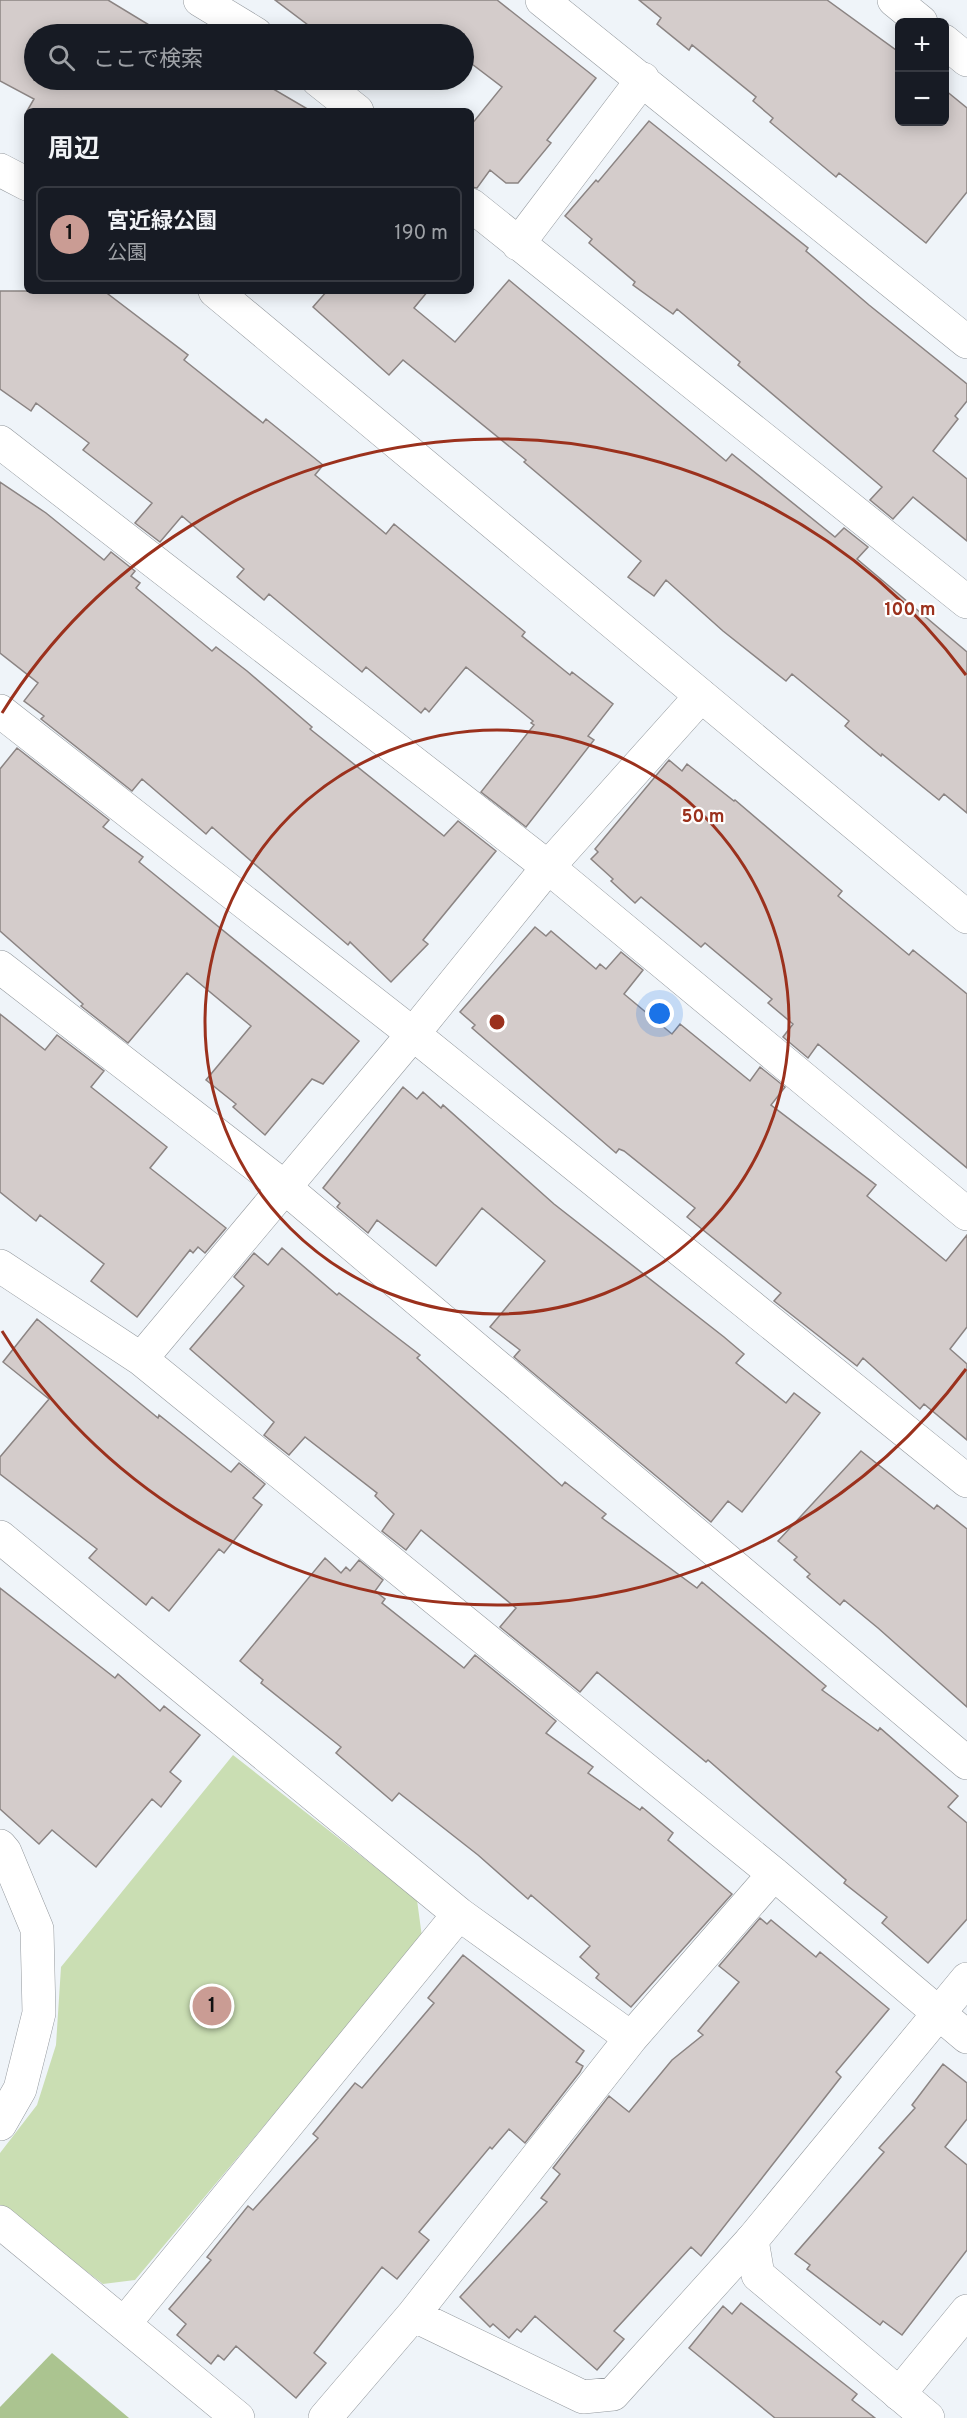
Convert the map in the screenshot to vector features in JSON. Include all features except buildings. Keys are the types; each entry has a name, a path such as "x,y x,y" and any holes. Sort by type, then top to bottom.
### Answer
{"street":[{"path":"200,0 240,24"},
{"path":"542,0 967,342"},
{"path":"894,0 916,18"},
{"path":"949,44 967,60"},
{"path":"518,244 643,79"},
{"path":"331,90 353,108"},
{"path":"0,170 24,182"},
{"path":"474,207 967,602"},
{"path":"219,294 967,917"},
{"path":"0,442 548,867 967,1214"},
{"path":"141,1359 283,1186 413,1034 548,867 701,696"},
{"path":"0,711 413,1034 967,1481"},
{"path":"0,968 283,1186 967,1763"},
{"path":"0,1266 141,1359 774,1874 967,2037"},
{"path":"0,1537 459,1914 631,2038"},
{"path":"0,1845 37,1929 39,2013 21,2089 0,2124"},
{"path":"325,2418 413,2315 631,2038 774,1874"},
{"path":"123,2324 459,1914"},
{"path":"413,2315 583,2397 613,2394 752,2240 967,1979"},
{"path":"0,2222 238,2418"},
{"path":"752,2240 758,2275 928,2418"},
{"path":"899,2394 967,2311"}],"green space":[{"path":"233,1755 417,1900 422,1937 135,2280 103,2284 0,2205 0,2153 37,2105 56,2045 61,1967"},
{"path":"52,2353 129,2418 0,2418 0,2407"}],"place":[{"name":"宮近緑公園","path":"212,2006"}]}
